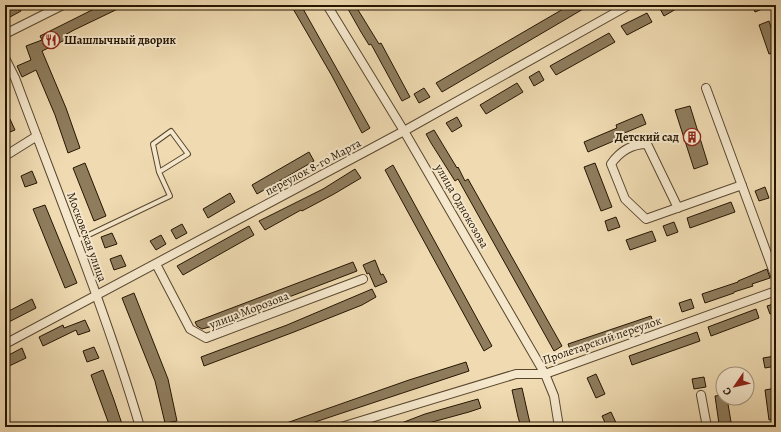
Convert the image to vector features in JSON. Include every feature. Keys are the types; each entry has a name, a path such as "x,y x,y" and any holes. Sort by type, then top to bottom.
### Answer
{"street":[{"path":"5,34 63,5"},
{"name":"улица Однокозова","path":"327,5 404,131 545,374 554,396 559,427"},
{"name":"переулок 8-го Марта","path":"5,344 404,131 629,5"},
{"name":"Московская улица","path":"5,58 15,78 96,296 124,373 140,427"},
{"path":"706,88 776,278"},
{"path":"5,156 37,136"},
{"path":"678,208 647,144 636,144 619,153 611,164 625,199 646,219 678,208 742,185"},
{"name":"улица Морозова","path":"156,264 190,329 206,338 364,280"},
{"name":"Пролетарский переулок","path":"341,427 516,374 545,374 776,291"},
{"path":"701,395 707,427"}],"lane":[{"path":"76,242 170,196 159,172 153,144 171,131 188,154 159,172"}],"building":[{"path":"5,5 18,5 21,11 10,17"},
{"path":"102,5 126,5 63,36 65,40 42,51 66,108 80,148 68,153 55,115 36,70 22,77 17,66 31,60 26,46 42,40 40,36"},
{"path":"301,5 370,128 362,133 332,76 292,7"},
{"path":"355,5 379,44 381,43 410,97 402,101 371,44 369,45 348,9"},
{"path":"570,5 590,5 442,92 436,83"},
{"path":"662,5 683,5 664,16 659,7"},
{"path":"752,5 772,5 755,12"},
{"path":"647,13 652,22 627,35 621,26"},
{"path":"769,21 776,43 776,52 769,54 759,25"},
{"path":"609,33 615,42 556,75 550,66"},
{"path":"539,71 544,80 534,86 529,77"},
{"path":"517,83 523,92 486,114 480,105"},
{"path":"424,88 430,97 419,103 414,94"},
{"name":"Детский сад","path":"690,106 708,164 694,169 675,110"},
{"path":"642,114 646,124 615,137 616,140 588,152 584,142 617,128 616,125"},
{"path":"457,117 462,126 452,132 446,123"},
{"path":"10,119 15,130 5,134 5,121"},
{"path":"434,130 457,168 458,167 465,181 468,179 562,346 554,351 458,179 455,181 426,134"},
{"path":"309,152 314,161 257,194 252,185"},
{"path":"85,163 106,216 94,221 73,168"},
{"path":"595,163 612,207 601,211 584,167"},
{"path":"393,165 492,346 484,351 385,170"},
{"path":"355,169 361,178 334,194 265,230 259,221 323,189"},
{"path":"32,171 37,183 25,187 21,176"},
{"path":"765,187 769,198 759,201 755,191"},
{"path":"230,193 235,202 208,218 203,209"},
{"path":"731,202 735,212 690,228 687,218"},
{"path":"45,205 77,283 65,288 33,209"},
{"path":"616,217 620,227 608,231 605,221"},
{"path":"674,222 678,232 667,236 663,226"},
{"path":"182,224 187,233 176,239 171,230"},
{"path":"249,226 254,235 183,275 177,266"},
{"path":"652,231 656,241 630,250 626,240"},
{"path":"112,233 117,244 105,248 101,237"},
{"path":"161,235 166,244 156,250 150,241"},
{"path":"121,255 126,266 114,270 110,259"},
{"path":"375,260 381,275 383,274 387,282 375,287 369,273 367,274 363,265"},
{"path":"353,262 357,271 213,326 202,329 197,326 195,322"},
{"path":"767,269 770,278 752,284 753,286 705,303 702,294 738,282"},
{"path":"372,289 376,297 362,305 204,366 201,357 287,325"},
{"path":"134,293 168,379 177,421 165,423 155,381 122,298"},
{"path":"32,299 36,308 5,324 5,313"},
{"path":"691,299 694,308 682,312 679,303"},
{"path":"776,303 776,313 770,314 767,306"},
{"path":"756,309 759,318 711,336 708,327"},
{"path":"651,316 654,325 571,352 568,344"},
{"path":"85,320 90,331 78,335 76,330 43,346 39,337 63,325 64,328"},
{"path":"697,332 700,341 632,365 629,356"},
{"path":"94,347 99,358 87,362 83,351"},
{"path":"22,348 26,358 5,368 5,357"},
{"path":"775,356 776,366 765,368 763,358"},
{"path":"466,362 469,371 300,427 275,427 409,380"},
{"path":"103,370 123,427 110,427 91,375"},
{"path":"596,374 605,394 596,398 587,378"},
{"path":"704,377 706,387 694,389 692,379"},
{"path":"522,388 531,427 521,427 518,417 512,390"},
{"path":"776,388 776,419 769,420 765,390"},
{"path":"478,399 481,408 469,412 414,427 391,427 425,414"},
{"path":"716,406 728,406 731,422 719,424"},
{"path":"611,412 618,427 607,427 602,416"}],"place":[{"name":"Шашлычный дворик","path":"51,40"},
{"name":"Детский сад","path":"692,137"}]}
